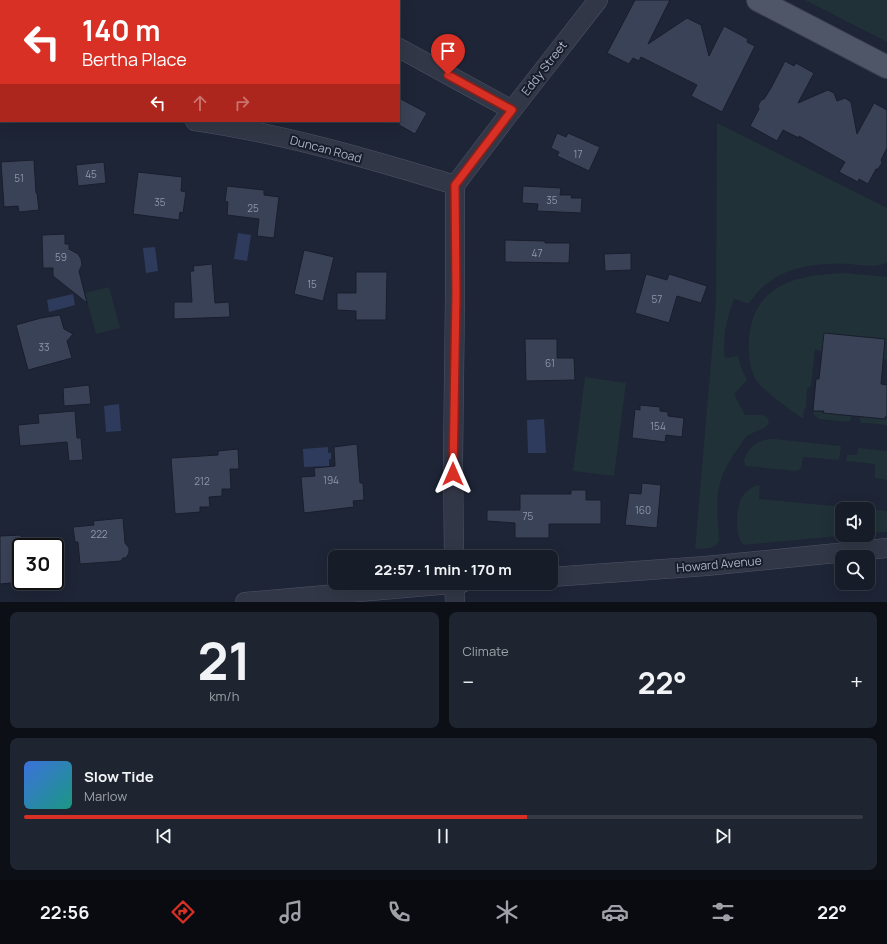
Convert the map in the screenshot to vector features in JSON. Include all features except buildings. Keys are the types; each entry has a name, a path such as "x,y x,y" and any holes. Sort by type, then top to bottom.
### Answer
{"main road":[{"path":"758,0 887,67"}],"street":[{"name":"Eddy Street","path":"455,185 598,0"},
{"path":"400,49 512,110"},
{"name":"Duncan Road","path":"202,122 234,127 299,141 455,185"},
{"path":"454,550 453,460 456,295 455,185"},
{"name":"Howard Avenue","path":"558,577 706,566 887,548"},
{"path":"245,602 377,590"},
{"path":"454,590 455,602"}],"shaded area":[{"path":"805,0 887,0 887,42"},
{"path":"717,123 887,208 887,263 872,266 825,264 803,267 782,274 772,280 758,292 749,303 734,299 726,328 724,343 725,358 738,356 747,380 734,394 745,415 762,415 767,417 769,423 765,427 746,437 727,465 719,486 717,505 719,540 712,547 695,549 716,304"},
{"path":"846,273 887,277 887,360 883,359 885,339 824,333 822,352 815,349 811,386 807,389 806,408 804,410 803,419 778,401 756,380 750,365 749,349 749,338 753,319 760,304 770,293 782,285 811,276"},
{"path":"109,287 120,328 96,334 85,293"},
{"path":"585,377 626,383 614,476 573,471"},
{"path":"813,411 852,416 849,422 819,419 814,415"},
{"path":"859,416 885,419 885,417 887,417 887,426 861,423"},
{"path":"774,439 841,446 839,460 803,457 801,469 796,471 745,466 744,460 746,455 755,444 764,440"},
{"path":"858,448 887,451 887,480 875,478 875,464 846,461 847,455 857,455"},
{"path":"757,485 760,486 759,499 835,506 835,536 744,545 741,542 737,530 737,515 740,501 749,490"},
{"path":"875,510 887,511 887,532 875,533"}],"water":[{"path":"238,233 251,235 247,261 234,259"},
{"path":"155,247 158,271 146,273 143,248"},
{"path":"73,294 75,305 49,312 47,300"},
{"path":"119,404 121,431 106,432 104,406"},
{"path":"544,419 546,453 528,453 527,420"},
{"path":"328,447 328,453 331,453 329,466 304,467 303,449"}],"route":[{"path":"448,75 512,110 455,185 456,295 453,474"}]}
